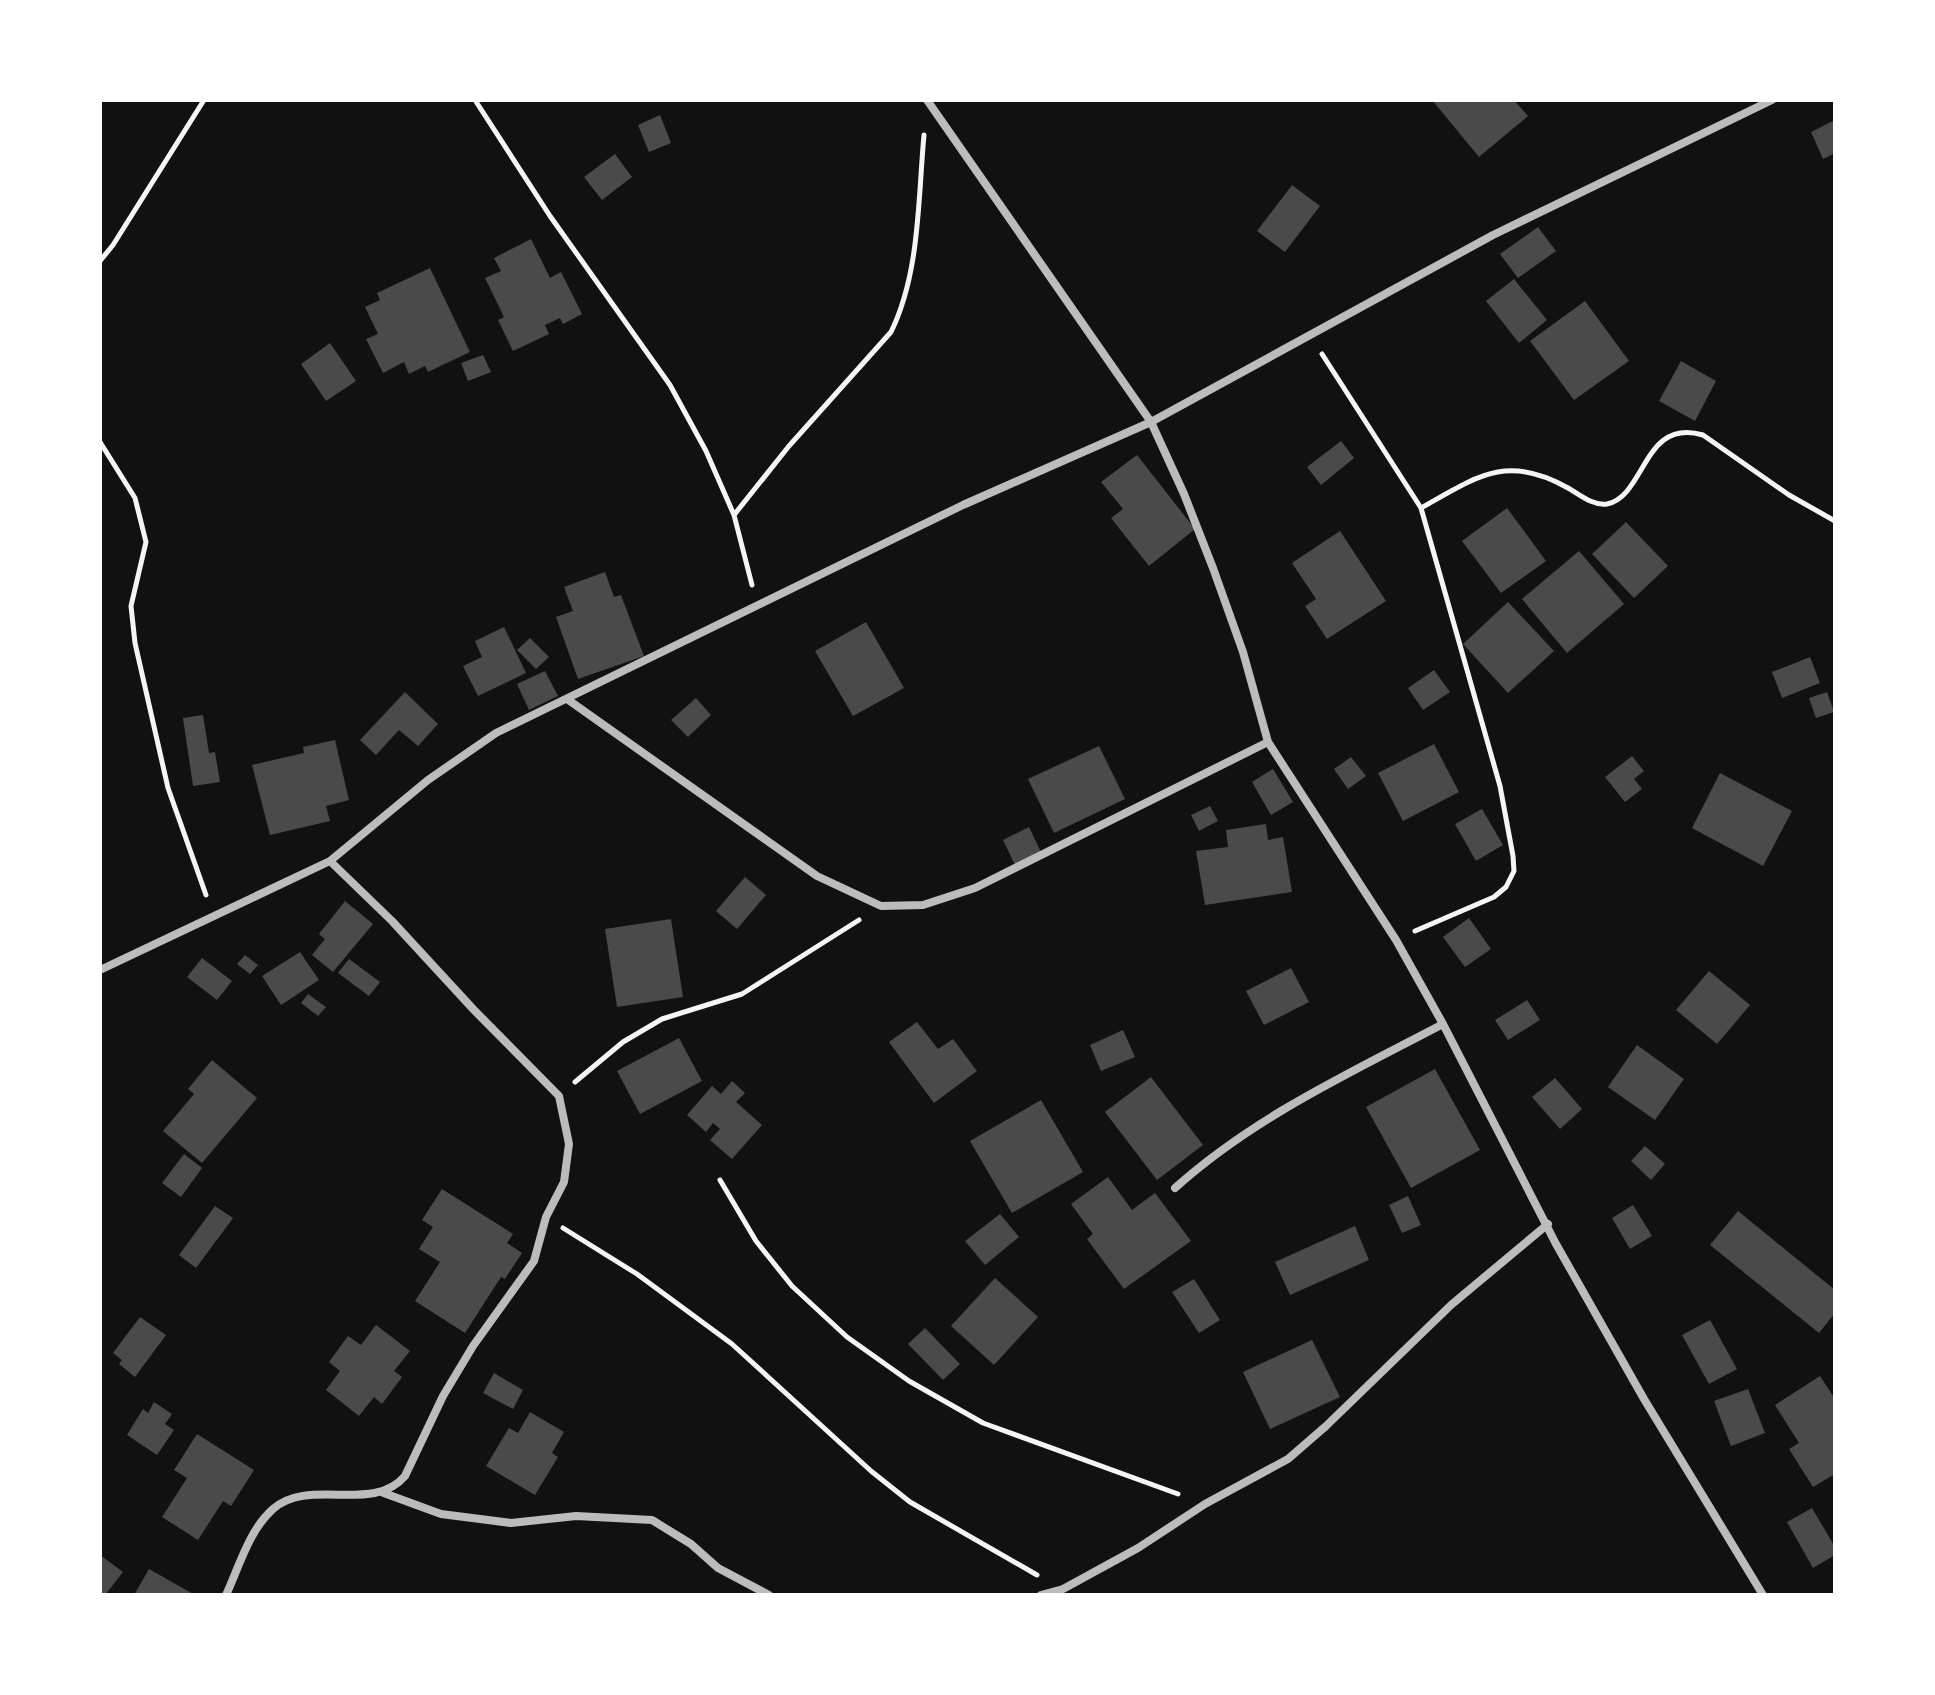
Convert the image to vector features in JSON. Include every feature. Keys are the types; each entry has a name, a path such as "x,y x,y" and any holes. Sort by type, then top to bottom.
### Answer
{"street":[{"path":"927,100 1151,422 1213,568 1243,652 1268,742 1396,940 1443,1024 1556,1244 1644,1399 1763,1595"},
{"path":"100,970 330,861 428,780 496,733 963,505 1151,422 1493,235 1772,100"},
{"path":"567,699 817,876 881,906 923,905 975,888 1268,742"},
{"path":"226,1595 252,1536 273,1509 295,1496 380,1492 396,1487 405,1476 443,1396 473,1346 534,1261 546,1217 564,1182 569,1144 559,1096 392,921 330,861"},
{"path":"1175,1188 1204,1162 1279,1110 1443,1024"},
{"path":"1041,1595 1063,1589 1138,1548 1205,1504 1288,1459 1451,1305 1548,1224"},
{"path":"380,1492 441,1514 511,1523 576,1516 652,1520 691,1544 718,1568 769,1595"}],"path":[{"path":"100,261 204,100"},
{"path":"475,100 550,216 670,385 706,451 734,515 758,605"},
{"path":"734,515 789,446 880,346 899,314 908,283 927,100"},
{"path":"1310,336 1421,508 1500,786 1513,856 1514,871 1506,887 1494,897 1396,940"},
{"path":"1421,508 1467,482 1495,472 1522,469 1550,478 1594,503 1608,504 1621,495 1662,441 1677,432 1689,431 1703,435 1789,495 1835,521"},
{"path":"100,442 135,498 146,542 131,606 135,643 168,788 213,915"},
{"path":"559,1096 623,1042 662,1019 742,994 881,906"},
{"path":"720,1180 756,1241 792,1286 847,1337 909,1381 983,1423 1205,1504"},
{"path":"546,1217 637,1274 732,1344 871,1471 910,1502 1063,1589"}],"building":[{"path":"1432,100 1514,100 1528,116 1479,157"},
{"path":"660,115 671,143 649,152 638,125"},
{"path":"1835,120 1835,153 1823,159 1811,132"},
{"path":"615,154 632,177 602,200 584,177"},
{"path":"1292,185 1320,206 1285,252 1257,231"},
{"path":"1538,227 1556,251 1518,278 1500,254"},
{"path":"531,239 550,278 561,272 582,314 563,324 560,318 545,325 549,334 513,351 498,320 504,317 485,278 501,271 494,258"},
{"path":"430,268 470,352 428,372 425,366 409,374 404,362 383,373 366,339 378,334 365,307 380,300 377,293"},
{"path":"1514,279 1547,320 1519,343 1486,301"},
{"path":"1585,301 1629,361 1574,400 1530,341"},
{"path":"330,343 356,381 326,401 301,364"},
{"path":"483,355 491,372 468,381 461,363"},
{"path":"1681,361 1716,381 1695,421 1659,401"},
{"path":"1341,441 1354,458 1321,485 1307,467"},
{"path":"1137,455 1195,529 1149,566 1111,518 1123,509 1101,482"},
{"path":"1507,508 1546,561 1501,593 1462,541"},
{"path":"1626,522 1668,566 1634,598 1592,554"},
{"path":"1340,531 1386,601 1327,639 1305,606 1316,599 1292,563"},
{"path":"1579,551 1624,604 1567,653 1522,599"},
{"path":"605,572 614,597 621,595 644,656 578,679 556,617 573,611 564,587"},
{"path":"1508,602 1554,651 1508,693 1463,644"},
{"path":"866,622 904,688 853,716 815,651"},
{"path":"504,627 526,673 478,696 463,666 482,657 475,641"},
{"path":"530,638 549,657 536,669 517,650"},
{"path":"1810,657 1820,683 1782,698 1772,672"},
{"path":"1434,670 1450,692 1423,710 1408,688"},
{"path":"545,671 558,696 529,710 517,684"},
{"path":"405,692 438,724 418,746 399,730 376,755 360,740"},
{"path":"1827,692 1834,712 1816,718 1809,698"},
{"path":"696,698 711,715 688,737 671,720"},
{"path":"203,715 209,753 215,752 220,782 193,786 183,718"},
{"path":"335,740 349,800 326,806 330,821 270,835 252,765 304,753 303,747"},
{"path":"1434,744 1459,792 1403,821 1378,773"},
{"path":"1099,746 1125,799 1054,833 1028,779"},
{"path":"1632,756 1644,771 1634,779 1642,789 1625,802 1605,777"},
{"path":"1351,757 1366,776 1348,789 1334,769"},
{"path":"1273,769 1293,802 1271,815 1252,782"},
{"path":"1720,773 1792,811 1763,866 1692,828"},
{"path":"1210,806 1218,821 1199,831 1191,815"},
{"path":"1482,809 1503,845 1476,861 1455,824"},
{"path":"1266,824 1268,840 1283,837 1292,892 1205,905 1196,851 1228,847 1226,830"},
{"path":"1029,827 1041,852 1015,865 1003,840"},
{"path":"745,877 766,895 737,929 716,911"},
{"path":"345,901 373,924 333,972 312,955 325,939 319,934"},
{"path":"1469,918 1491,949 1465,967 1443,937"},
{"path":"671,919 683,997 617,1007 605,929"},
{"path":"300,952 319,980 281,1005 262,976"},
{"path":"245,955 258,965 250,974 237,964"},
{"path":"202,958 232,981 217,1000 187,977"},
{"path":"349,959 380,982 369,996 338,973"},
{"path":"1291,968 1309,1002 1264,1025 1246,991"},
{"path":"1709,971 1750,1005 1717,1044 1676,1010"},
{"path":"308,994 326,1007 318,1016 301,1003"},
{"path":"1527,1000 1540,1020 1508,1040 1495,1020"},
{"path":"917,1022 938,1049 953,1039 977,1071 934,1103 889,1042"},
{"path":"1123,1030 1135,1057 1101,1071 1090,1045"},
{"path":"679,1038 702,1081 640,1114 617,1071"},
{"path":"1637,1045 1684,1079 1655,1120 1608,1087"},
{"path":"212,1060 257,1098 202,1163 163,1131 194,1094 188,1089"},
{"path":"1435,1069 1480,1150 1411,1188 1366,1107"},
{"path":"1151,1077 1203,1145 1157,1180 1105,1112"},
{"path":"1555,1078 1582,1109 1560,1129 1532,1097"},
{"path":"732,1081 745,1093 736,1102 762,1125 732,1159 710,1140 720,1129 713,1123 706,1132 687,1115 712,1086 721,1094"},
{"path":"1041,1100 1083,1172 1012,1213 970,1141"},
{"path":"1645,1146 1665,1164 1651,1180 1631,1161"},
{"path":"184,1154 202,1168 181,1197 162,1183"},
{"path":"1108,1177 1132,1210 1155,1193 1191,1241 1124,1289 1087,1239 1093,1234 1071,1204"},
{"path":"442,1189 513,1234 507,1243 522,1253 505,1279 501,1277 465,1333 415,1301 440,1262 419,1249 433,1227 422,1220"},
{"path":"1408,1196 1421,1225 1402,1233 1389,1205"},
{"path":"1633,1205 1652,1236 1630,1249 1612,1218"},
{"path":"215,1206 233,1218 196,1268 179,1255"},
{"path":"1738,1211 1835,1290 1835,1313 1819,1333 1710,1245"},
{"path":"1000,1214 1019,1237 985,1265 965,1241"},
{"path":"1355,1226 1369,1260 1290,1295 1275,1262"},
{"path":"995,1278 1038,1317 994,1365 951,1326"},
{"path":"1194,1279 1220,1320 1199,1333 1172,1292"},
{"path":"140,1317 166,1335 135,1377 119,1364 122,1360 113,1353"},
{"path":"1710,1320 1737,1369 1709,1384 1682,1335"},
{"path":"376,1325 410,1351 394,1371 402,1377 382,1404 374,1397 359,1416 326,1390 340,1371 329,1362 348,1336 361,1345"},
{"path":"925,1328 960,1364 943,1380 908,1344"},
{"path":"1312,1340 1340,1397 1270,1429 1243,1372"},
{"path":"494,1373 523,1390 513,1409 483,1393"},
{"path":"1820,1376 1835,1399 1835,1474 1813,1487 1789,1449 1799,1443 1775,1405"},
{"path":"1748,1389 1765,1433 1731,1446 1714,1401"},
{"path":"154,1402 172,1414 165,1424 174,1430 157,1455 127,1435 143,1409 148,1413"},
{"path":"530,1412 564,1432 552,1453 558,1457 535,1495 486,1466 509,1428 518,1433"},
{"path":"197,1434 254,1470 231,1506 223,1501 198,1540 162,1517 187,1478 174,1470"},
{"path":"1812,1508 1835,1547 1835,1555 1813,1568 1787,1522"},
{"path":"100,1555 123,1572 105,1595 100,1595"},
{"path":"149,1569 195,1595 134,1595"}]}
